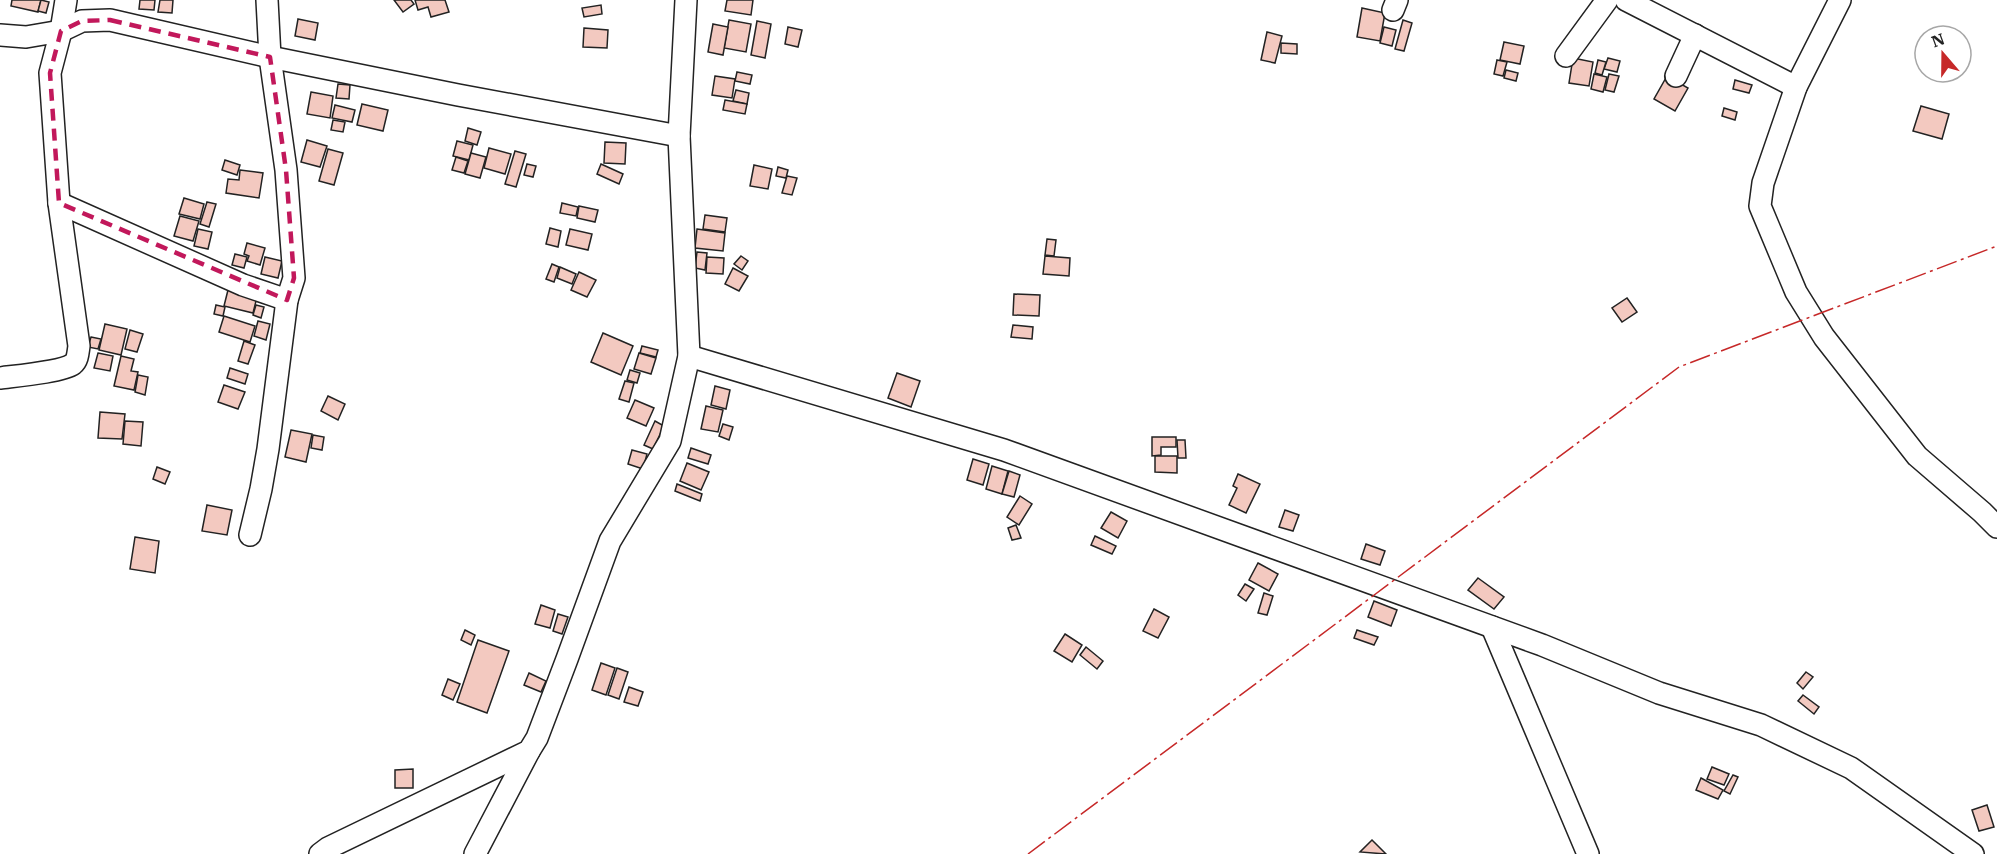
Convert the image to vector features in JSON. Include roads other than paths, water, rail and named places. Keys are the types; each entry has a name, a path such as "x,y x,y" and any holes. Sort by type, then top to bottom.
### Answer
{"street":[{"path":"0,378 63,368 73,364 78,358 79,346 59,203 50,74 66,0"},
{"path":"249,535 261,489 287,300 294,278 286,170 270,57 267,0"},
{"path":"475,854 537,738 610,541 670,441 689,356 679,136 686,0"},
{"path":"1566,56 1607,0"},
{"path":"1626,0 1796,87"},
{"path":"1840,0 1796,87 1763,183 1760,206 1796,292 1824,337 1917,456 1997,527"},
{"path":"0,35 26,37 61,31 82,21 110,20 270,57 679,136"},
{"path":"1676,76 1695,35"},
{"path":"59,203 243,285 287,300"},
{"path":"689,356 1004,450 1492,627 1659,693 1761,725 1851,768 1973,854"},
{"path":"1492,627 1588,854"},
{"path":"320,854 338,843 530,751"}]}
